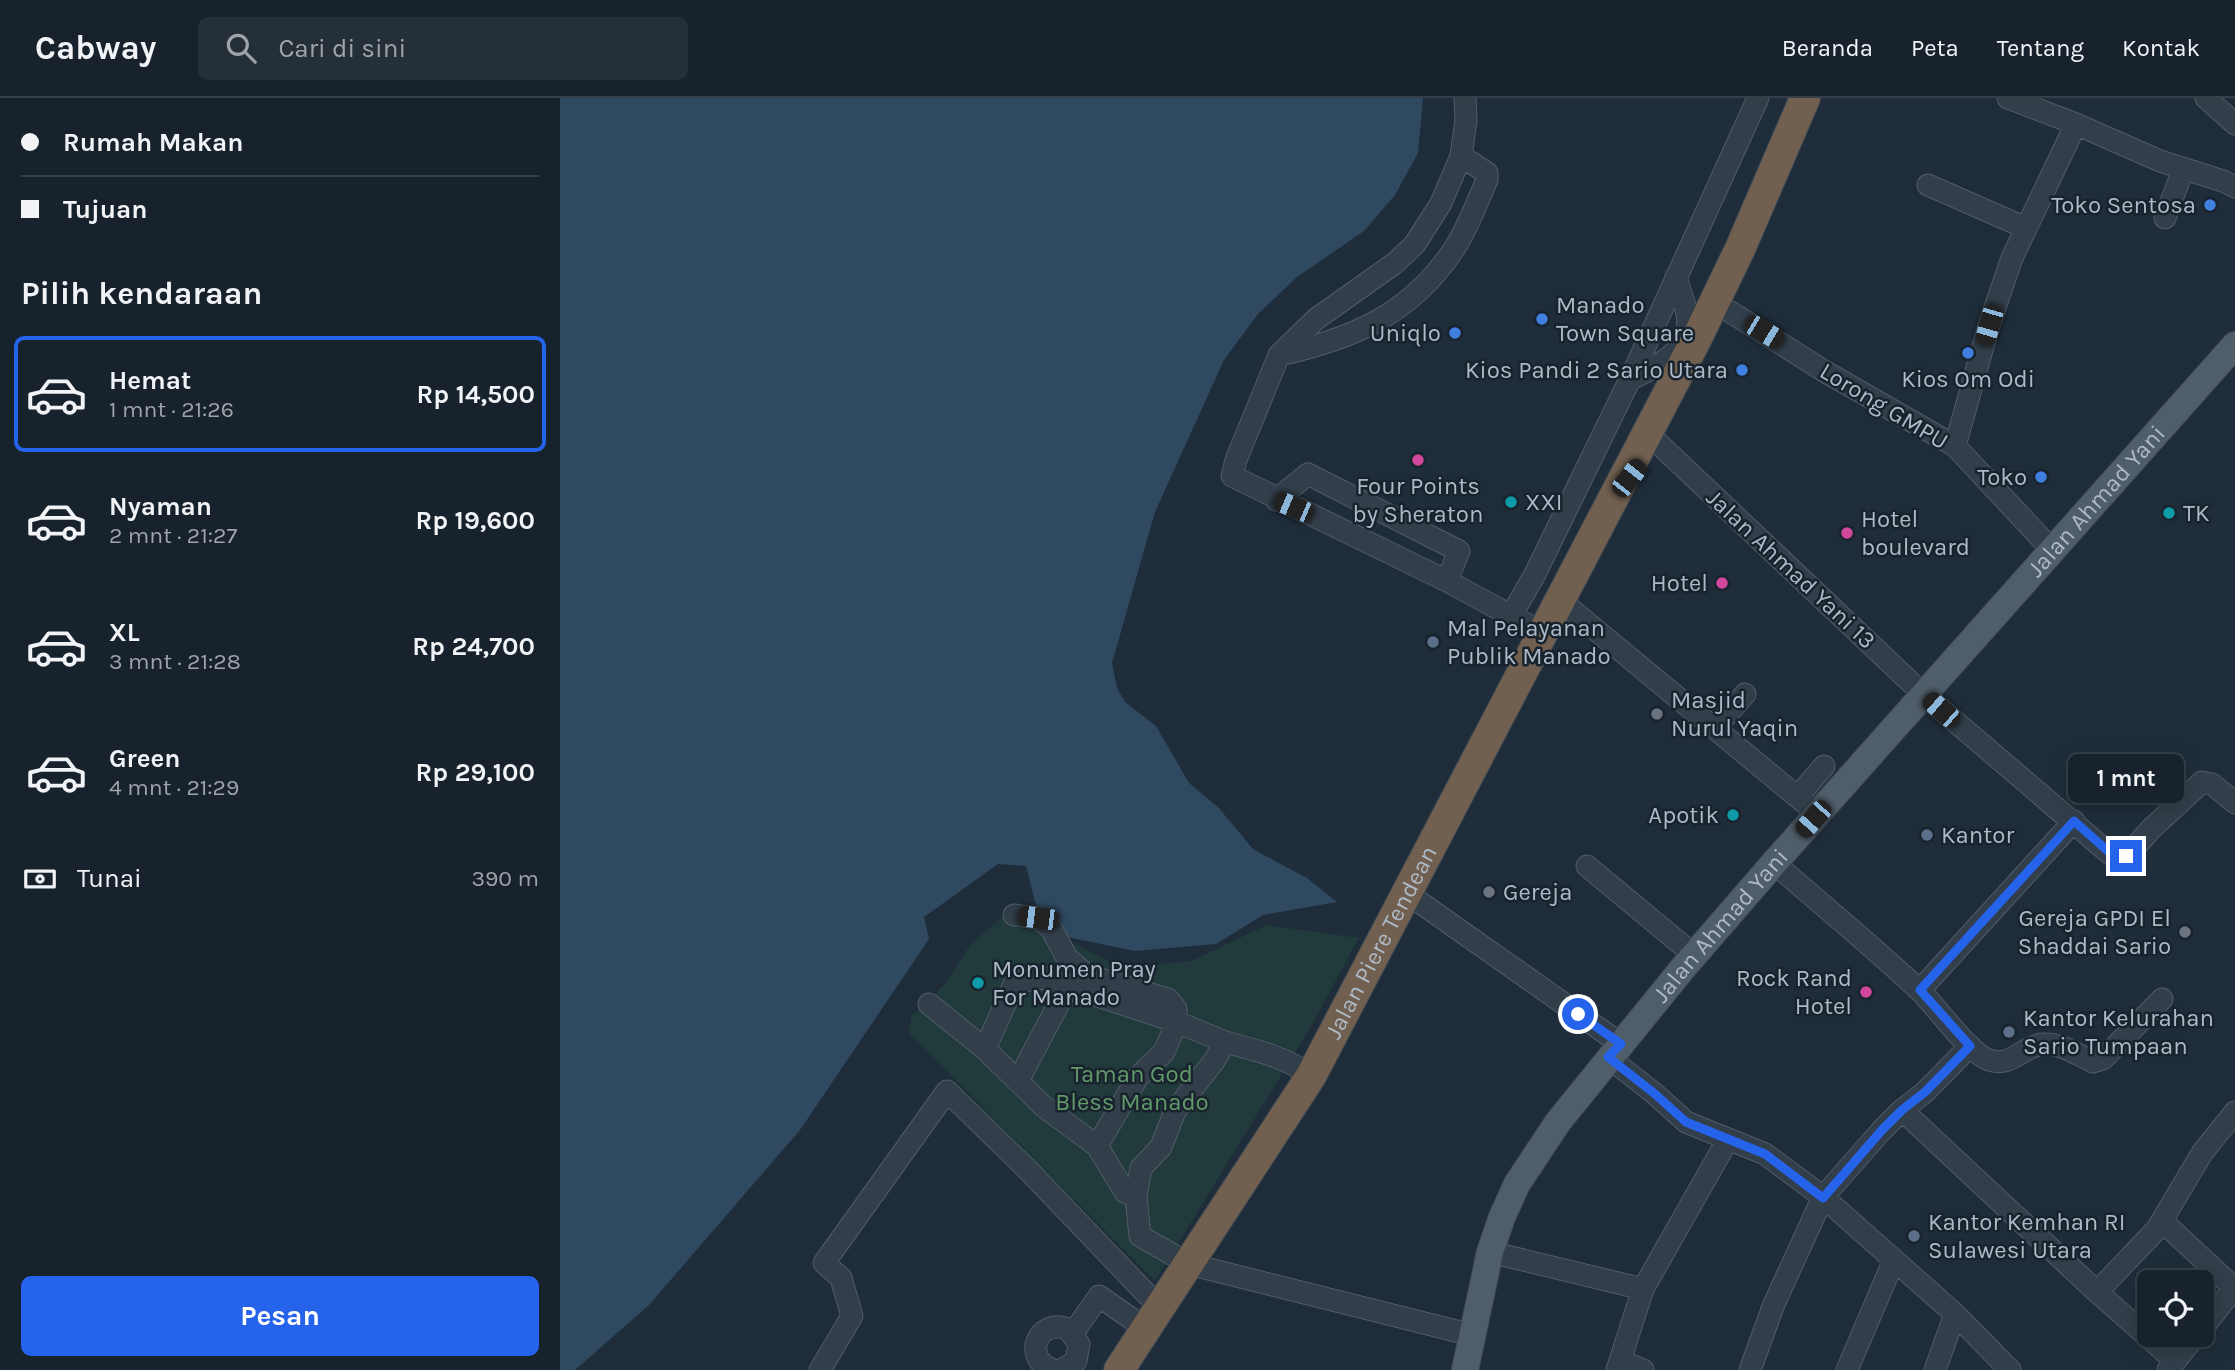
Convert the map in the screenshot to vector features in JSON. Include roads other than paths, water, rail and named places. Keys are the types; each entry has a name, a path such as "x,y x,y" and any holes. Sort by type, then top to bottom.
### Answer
{"highway":[{"path":"1710,310 1740,248 1797,105"},
{"name":"Jalan Piere Tendean","path":"1119,1370 1189,1264 1408,894 1614,498 1669,374 1710,310"},
{"name":"Jalan Piere Tendean","path":"1614,498 1644,458 1659,444 1710,310"}],"main road":[{"name":"Jalan Ahmad Yani","path":"1465,1370 1490,1252 1502,1217 1517,1184 1558,1122 1694,955 1774,863 2235,345"}],"street":[{"path":"1465,98 1466,120 1461,156 1441,203 1415,244 1395,263 1316,319 1279,355 1232,476 1276,500 1447,581 1543,633"},
{"path":"1511,616 1535,574 1629,380 1758,98"},
{"path":"2008,98 2183,170 2221,181"},
{"path":"2206,98 2235,124"},
{"path":"1955,446 1989,325 2012,258 2076,124"},
{"path":"1279,355 1323,346 1394,313 1429,283 1456,247 1487,180 1487,173 1461,156"},
{"path":"2170,206 2183,170"},
{"path":"1928,185 2026,228"},
{"path":"1676,277 1710,310"},
{"name":"Lorong GMPU","path":"1710,310 1825,371 1955,446 2053,551"},
{"path":"1629,380 1669,374"},
{"name":"Jalan Ahmad Yani 13","path":"1659,444 1923,694 2113,856 2124,858 2202,782 2212,784 2235,803"},
{"path":"1276,500 1308,474 1458,551 1447,581"},
{"path":"1562,601 1719,723 1822,809"},
{"path":"1719,723 1745,694"},
{"path":"1744,744 1805,788 1822,809"},
{"path":"1805,788 1825,766"},
{"path":"1920,990 2074,821"},
{"path":"1774,863 1920,990 1980,1055 1999,1062 2007,1061 2031,1047 2043,1044 2063,1047 2093,1062 2098,1061 2162,999"},
{"path":"1587,866 1694,955"},
{"path":"1408,894 1615,1051 1655,1094 1686,1122 1727,1141 1765,1154 1823,1198 1955,1314 2010,1370"},
{"path":"1014,915 1038,918 1051,928 1067,958 1087,975 1168,999 1176,1009 1177,1022 1164,1052 1138,1077 1097,1146"},
{"path":"985,1049 1015,982 1044,978 1177,1022 1225,1042 1268,1053 1305,1071"},
{"path":"1018,1081 1068,985"},
{"path":"929,1004 985,1049 1044,1106 1097,1146 1125,1192 1136,1197"},
{"path":"1225,1042 1214,1061 1175,1111 1161,1147 1141,1168 1136,1197 1140,1236 1189,1264 1472,1335"},
{"path":"1750,1370 1774,1304 1823,1198 1873,1139 1970,1046"},
{"path":"820,1370 852,1316 841,1278 824,1263 947,1091 1028,1170 1153,1319"},
{"path":"1902,1110 2172,1366 2187,1347"},
{"path":"2097,1292 2162,1221 2202,1153 2235,1112"},
{"path":"1643,1370 1618,1366 1643,1289 1727,1141"},
{"path":"2162,1221 2235,1287 2214,1314"},
{"path":"1490,1252 1643,1289"},
{"path":"1847,1370 1894,1260"},
{"path":"1073,1333 1099,1296 1153,1319"},
{"path":"1935,1370 1955,1314"},
{"path":"1062,1327 1073,1333 1079,1344 1078,1356 1072,1365 1053,1370 1036,1355 1037,1342 1039,1336 1049,1328 1062,1327"}],"water":[{"path":"560,98 1423,98 1418,153 1395,195 1364,231 1297,277 1258,314 1224,360 1155,512 1112,663 1117,688 1125,702 1156,726 1189,783 1218,807 1253,849 1307,878 1337,902 1263,915 1216,944 1135,951 1067,937 1036,906 1026,866 998,864 924,917 929,939 800,1130 649,1305 575,1370 560,1370"}],"place":[{"name":"Toko Sentosa","path":"2210,205"},
{"name":"Manado Town Square","path":"1542,319"},
{"name":"Uniqlo","path":"1455,333"},
{"name":"Kios Om Odi","path":"1968,353"},
{"name":"Kios Pandi 2 Sario Utara","path":"1742,370"},
{"name":"Four Points by Sheraton","path":"1418,460"},
{"name":"Toko","path":"2041,477"},
{"name":"XXI","path":"1511,502"},
{"name":"TK","path":"2169,513"},
{"name":"Hotel boulevard","path":"1847,533"},
{"name":"Hotel","path":"1722,583"},
{"name":"Mal Pelayanan Publik Manado","path":"1433,642"},
{"name":"Masjid Nurul Yaqin","path":"1657,714"},
{"name":"Apotik","path":"1733,815"},
{"name":"Kantor","path":"1927,835"},
{"name":"Gereja","path":"1489,892"},
{"name":"Gereja GPDI El Shaddai Sario","path":"2185,932"},
{"name":"Monumen Pray For Manado","path":"978,983"},
{"name":"Rock Rand Hotel","path":"1866,992"},
{"name":"Kantor Kelurahan Sario Tumpaan","path":"2009,1032"},
{"name":"Kantor Kemhan RI Sulawesi Utara","path":"1914,1236"}],"park label":[{"name":"Taman God Bless Manado","path":"1132,1088"}]}
